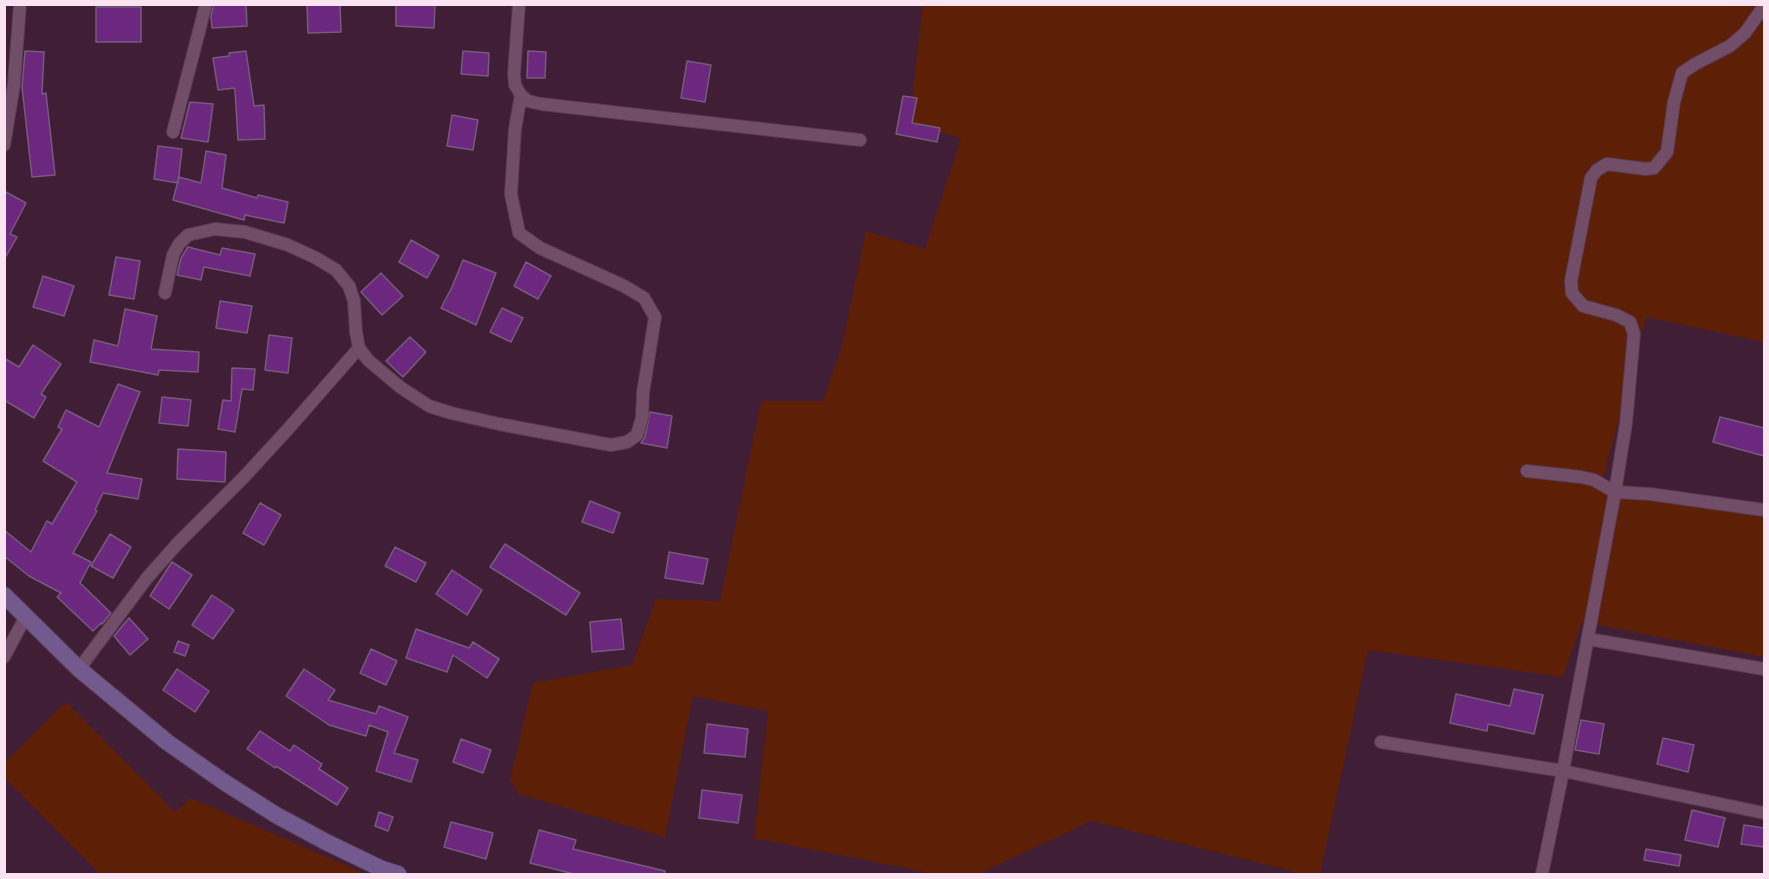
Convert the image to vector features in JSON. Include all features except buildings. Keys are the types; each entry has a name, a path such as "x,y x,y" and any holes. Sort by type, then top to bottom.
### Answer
{"main road":[{"path":"4,595 79,669 167,742 224,782 296,826 381,872 398,874"}],"street":[{"path":"4,145 14,84 20,4"},
{"path":"173,132 206,4"},
{"path":"519,4 515,85 528,101 860,140"},
{"path":"1542,874 1615,492 1626,423 1634,334 1630,322 1583,306 1572,294 1571,281 1591,178 1597,170 1607,164 1654,168 1666,152 1674,102 1682,73 1695,63 1730,46 1745,33 1764,6"},
{"path":"165,293 173,255 188,235 215,229 245,232 288,245 336,270 349,286 354,302 359,348 368,360 400,387 429,406 451,413 611,445 627,442 637,435 642,418 643,393 656,316 644,298 624,286 540,248 519,233 511,194 515,129 521,95"},
{"path":"79,669 147,578 289,428 359,348"},
{"path":"1527,471 1594,480 1615,492 1650,494 1764,510"},
{"path":"4,657 26,616"},
{"path":"1588,639 1764,669"},
{"path":"1381,742 1563,771 1764,813"}],"shaded area":[{"path":"923,5 1764,5 1764,342 1646,317 1603,479 1764,516 1764,657 1582,622 1563,677 1368,650 1320,874 1303,874 1091,821 979,874 935,874 754,838 768,711 693,696 665,837 519,794 510,780 533,683 632,665 656,599 720,601 761,401 823,401 841,350 866,231 925,249 961,138 909,123"},
{"path":"66,702 175,812 191,798 359,871 359,874 100,874 5,778 5,762"}]}
